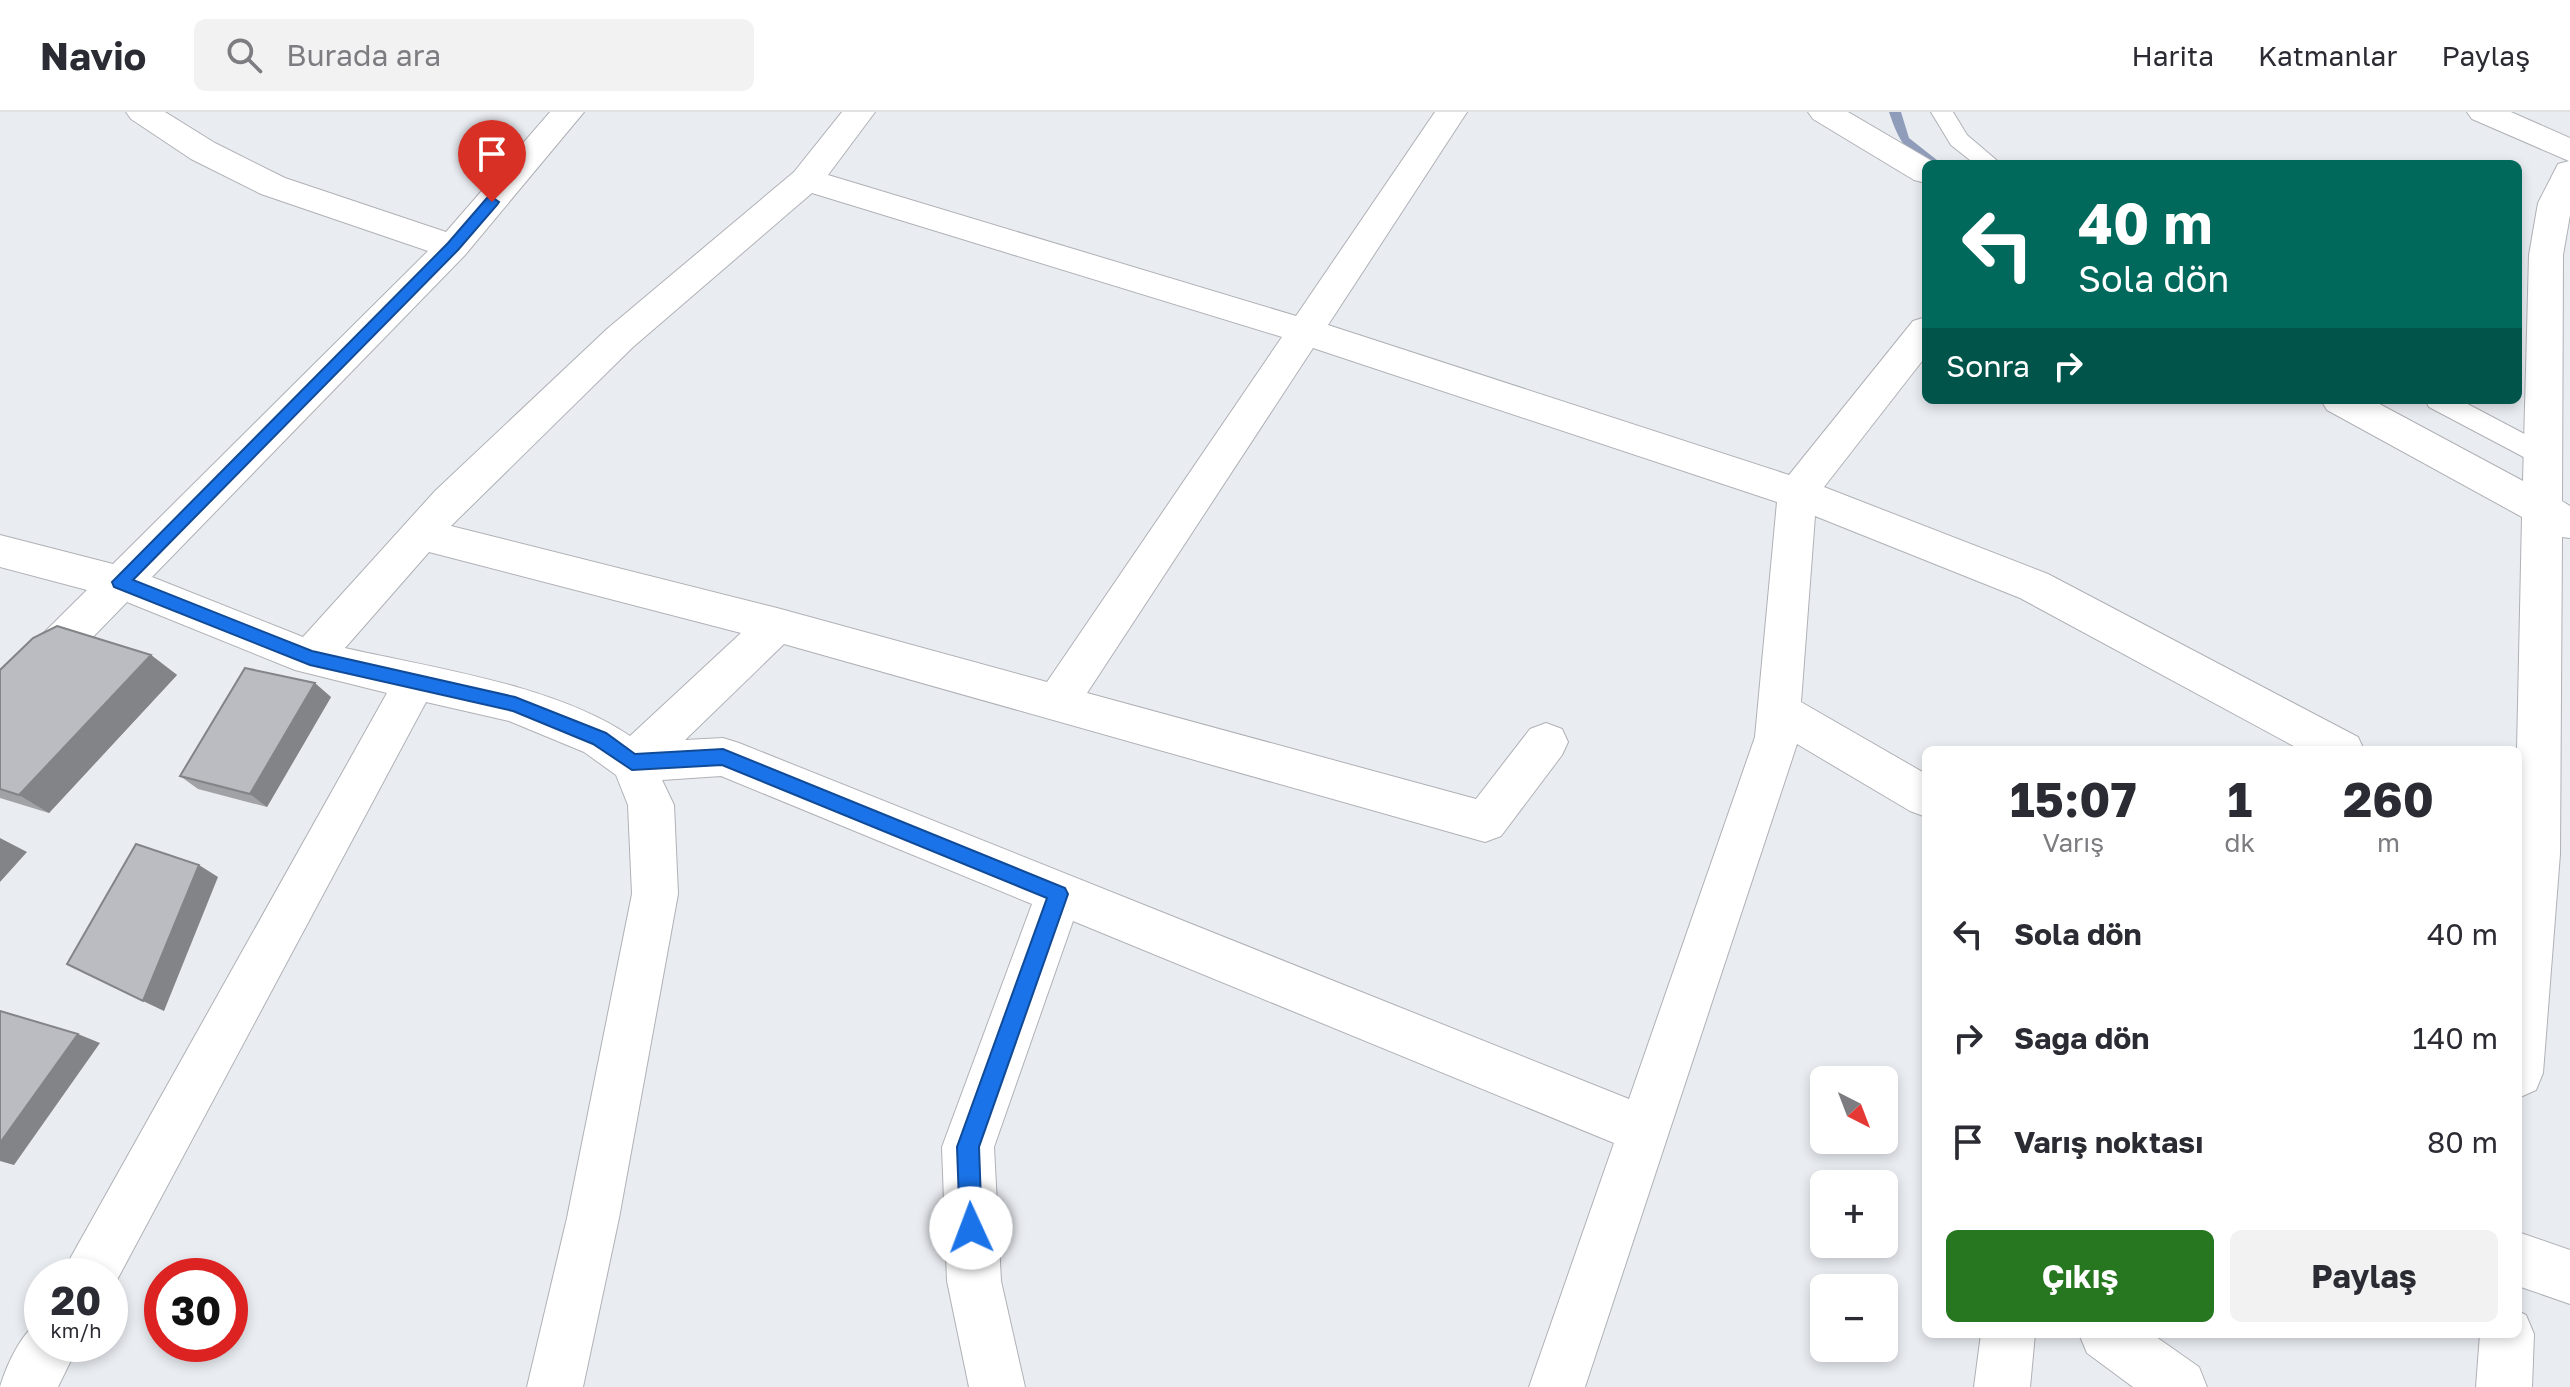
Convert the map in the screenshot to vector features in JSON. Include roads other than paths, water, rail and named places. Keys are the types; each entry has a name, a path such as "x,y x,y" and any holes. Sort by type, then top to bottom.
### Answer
{"street":[{"path":"142,112 203,151 273,186 453,247"},
{"path":"0,704 453,247 568,112"},
{"path":"310,658 449,502 620,338 806,180 859,112"},
{"path":"1057,703 1451,112"},
{"path":"1824,112 1922,170"},
{"path":"2483,112 2570,151"},
{"path":"2522,983 2528,849 2557,517 2544,456 2546,255 2555,203 2570,172"},
{"path":"806,180 1304,331 1797,493 2034,586 2334,746"},
{"path":"1557,1387 1777,737 1797,493 1922,335"},
{"path":"2347,404 2557,517"},
{"path":"420,534 777,625 1485,822 1546,742"},
{"path":"0,551 120,582 310,658 515,704 599,739 632,762 651,805 655,894 593,1218 567,1383"},
{"path":"632,762 777,625"},
{"path":"100,1258 415,682"},
{"path":"1779,711 1922,795"},
{"path":"632,762 723,757 1643,1130"},
{"path":"997,1387 974,1281 968,1147 1059,894"},
{"path":"2522,1260 2570,1277"},
{"path":"2002,1387 2008,1338"},
{"path":"2112,1338 2179,1387"},
{"path":"2504,1387 2507,1338"},
{"path":"27,1387 42,1362"}],"lane":[{"path":"1942,112 1959,140 1985,160"},
{"path":"2446,404 2544,456"}],"waterway":[{"path":"1895,112 1904,140 1931,160"}]}
